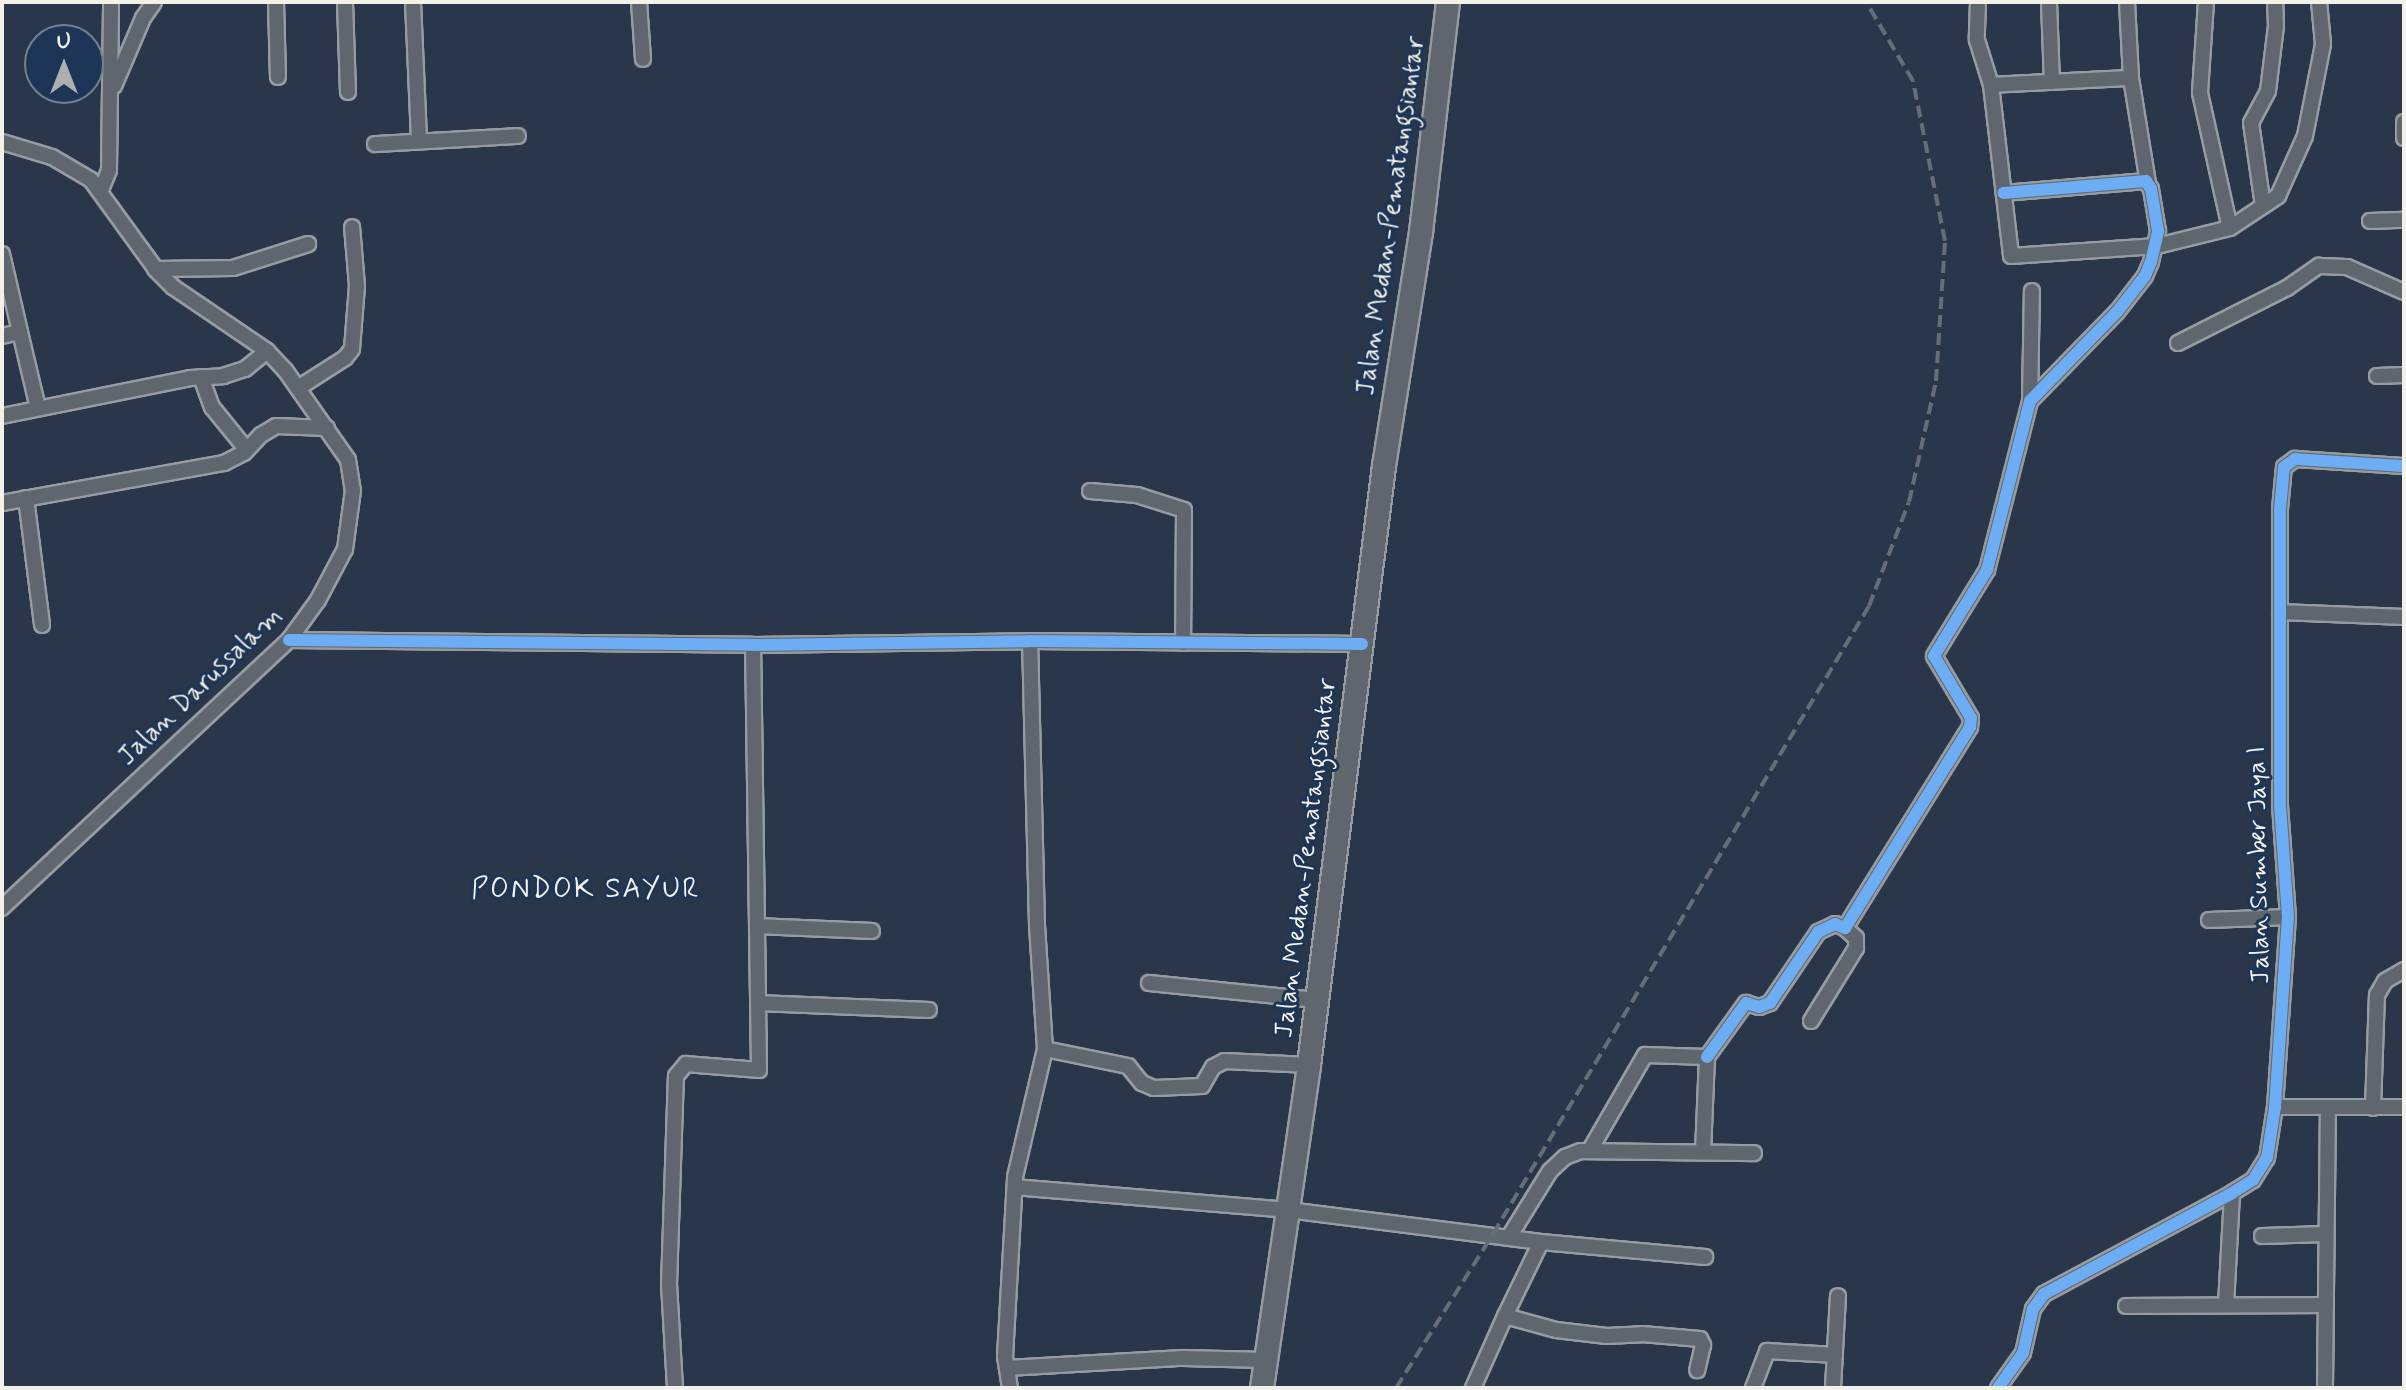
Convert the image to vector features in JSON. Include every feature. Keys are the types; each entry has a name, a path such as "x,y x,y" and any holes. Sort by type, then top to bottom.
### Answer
{"highway":[{"name":"Jalan Medan-Pematangsiantar","path":"1262,1388 1309,1065 1384,466 1421,232 1448,2"}],"street":[{"path":"101,190 109,170 111,2"},
{"path":"110,114 113,90 122,66 154,2"},
{"path":"276,2 278,77"},
{"path":"345,2 348,92"},
{"path":"413,2 419,141"},
{"path":"639,2 643,59"},
{"path":"1978,2 1977,40 1991,85 2011,256 2157,246 2230,228 2278,196 2305,136 2323,44 2319,2"},
{"path":"2049,2 2052,82"},
{"path":"2030,401 2137,288 2157,246 2158,231 2131,78 2127,2"},
{"path":"2206,2 2200,93 2230,228"},
{"path":"2263,206 2251,123 2268,91 2276,26 2275,2"},
{"path":"1991,85 2131,78"},
{"path":"2404,122 2404,138"},
{"path":"375,144 518,136"},
{"name":"Jalan Darussalam","path":"2,142 52,157 101,190 155,269 173,287 267,351 327,428 348,460 352,474 349,540 332,577 289,640 2,908"},
{"path":"2004,193 2142,179 2148,183"},
{"path":"2370,221 2404,220"},
{"path":"298,388 345,358 352,349 357,286 352,227"},
{"path":"155,269 233,268 308,244"},
{"path":"2,254 38,408"},
{"path":"2178,343 2287,288 2319,266 2347,267 2404,292"},
{"path":"1845,928 1971,725 1971,718 1934,656 1987,570 2030,401 2032,291"},
{"path":"2,336 20,332"},
{"path":"2,416 236,373 267,351"},
{"path":"2377,376 2404,375"},
{"path":"201,377 212,407 246,449"},
{"path":"2,503 224,463 276,426 327,428"},
{"name":"Jalan Sumber Jaya I","path":"1998,1388 2023,1353 2033,1309 2044,1294 2232,1193 2261,1171 2275,1107 2288,917 2280,806 2280,509 2284,467 2289,461 2404,466"},
{"path":"1090,491 1137,495 1184,510 1183,643"},
{"path":"26,498 42,625"},
{"path":"2280,612 2404,617"},
{"path":"289,640 753,645 1030,641 1362,644"},
{"path":"1010,1388 1007,1368 1015,1187 1045,1049 1037,925 1030,641"},
{"path":"675,1388 669,1285 676,1076 686,1064 759,1070 753,645"},
{"path":"2209,920 2288,917"},
{"path":"1703,1152 1707,1057 1746,1003 1759,1007 1770,1003 1818,932 1835,924 1856,938 1856,948 1811,1021"},
{"path":"757,926 872,931"},
{"path":"2373,1108 2377,995 2385,981 2404,970"},
{"path":"1149,983 1317,1000"},
{"path":"758,1003 929,1010"},
{"path":"1045,1049 1128,1066 1142,1083 1154,1088 1202,1086 1213,1067 1225,1061 1309,1065"},
{"path":"1590,1150 1641,1057 1707,1057"},
{"path":"2275,1107 2404,1107"},
{"path":"2325,1388 2328,1109"},
{"path":"1509,1237 1550,1171 1565,1157 1590,1150 1754,1153"},
{"path":"1015,1187 1288,1210 1541,1242 1705,1257"},
{"path":"2226,1305 2232,1193"},
{"path":"2262,1236 2326,1234"},
{"path":"1473,1388 1541,1242"},
{"path":"1833,1388 1838,1296"},
{"path":"2126,1306 2326,1305"},
{"path":"1505,1316 1537,1327 1578,1333 1700,1339 1703,1345 1697,1370"},
{"path":"1753,1388 1767,1351 1835,1355"},
{"path":"1007,1368 1183,1358 1266,1360"}],"railway":[{"path":"1396,1388 1493,1234 1869,606 1909,502 1936,381 1945,241 1913,81 1866,2"}],"cycle path":[{"path":"1707,1057 1746,1003 1759,1007 1770,1003 1818,932 1835,924 1845,928 1970,727 1971,718 1934,656 1987,570 2030,401 2117,312 2145,276 2151,262 2158,231 2151,189 2146,181 2004,193"},
{"path":"1998,1388 2023,1353 2033,1309 2044,1294 2232,1193 2253,1180 2267,1158 2275,1107 2288,917 2280,806 2280,509 2284,467 2295,459 2404,466"},
{"path":"289,640 753,645 1030,641 1362,644"}],"district":[{"name":"PONDOK SAYUR","path":"586,890"}]}
